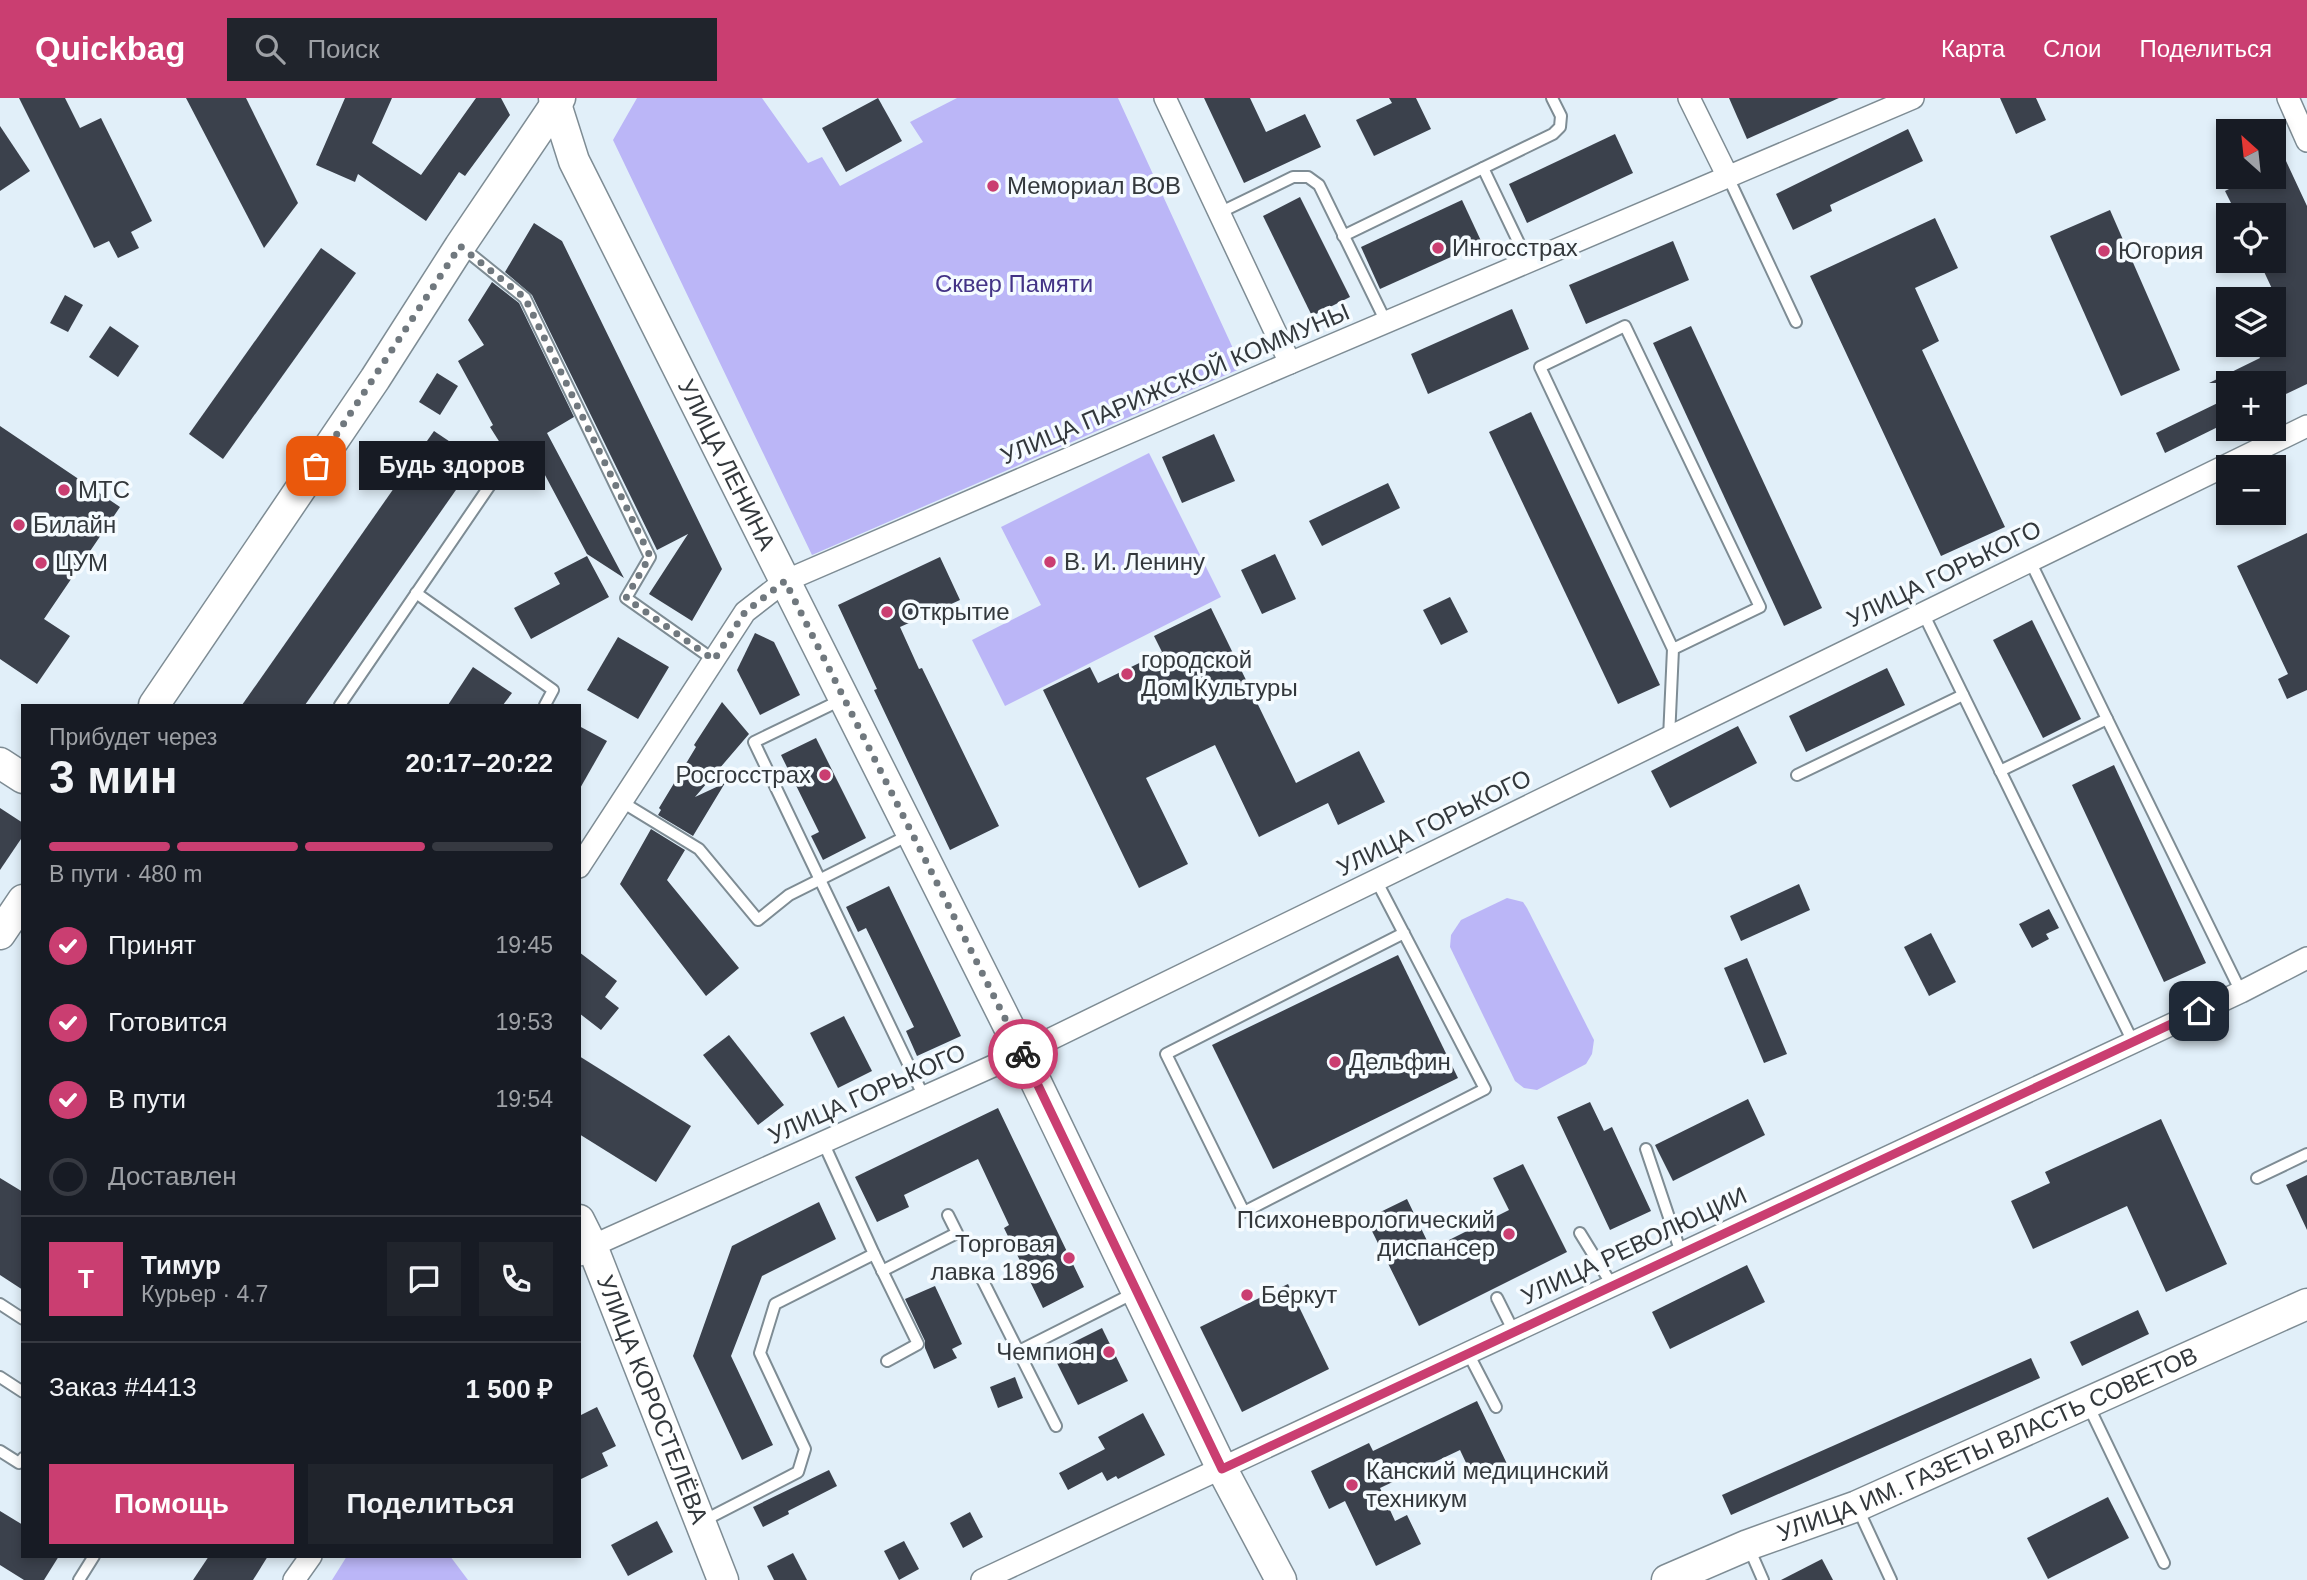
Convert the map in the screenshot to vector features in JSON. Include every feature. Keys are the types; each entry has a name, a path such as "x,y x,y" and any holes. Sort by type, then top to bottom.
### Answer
{"street":[{"path":"1165,98 1290,363"},
{"path":"1689,98 1728,177"},
{"name":"УЛИЦА ПАРИЖСКОЙ КОММУНЫ","path":"581,860 586,843 622,802 745,612 785,581 1913,98"},
{"path":"2288,98 2307,141"},
{"path":"155,704 375,379 557,100"},
{"name":"УЛИЦА ЛЕНИНА","path":"557,100 574,161 1022,1053 1222,1469 1281,1580"},
{"name":"УЛИЦА ГОРЬКОГО","path":"584,1240 823,1142 1022,1053 2307,426"},
{"path":"0,763 21,777"},
{"path":"0,934 21,903"},
{"name":"УЛИЦА РЕВОЛЮЦИИ","path":"982,1580 2241,992 2307,958"},
{"name":"УЛИЦА КОРОСТЕЛЁВА","path":"584,1240 723,1580"},
{"name":"УЛИЦА ИМ. ГАЗЕТЫ ВЛАСТЬ СОВЕТОВ","path":"1667,1580 1748,1545 1857,1506 2307,1304"},
{"path":"294,1580 310,1558"}],"lane":[{"path":"1343,236 1553,134 1560,127 1561,116 1552,98"},
{"path":"1483,168 1528,262"},
{"path":"1219,213 1293,177 1308,177 1318,185 1386,322"},
{"path":"1728,177 1796,323"},
{"path":"460,246 525,298 650,556 626,598 714,660"},
{"path":"1668,737 1673,649 1540,367 1625,326 1760,607 1673,649"},
{"path":"342,704 497,475"},
{"path":"2030,561 2241,992"},
{"path":"416,593 554,690 546,704"},
{"path":"1923,613 2133,1042"},
{"path":"1797,775 1963,695"},
{"path":"844,699 754,742 924,1097"},
{"path":"2000,771 2108,719"},
{"path":"622,802 699,849 758,920 789,895 912,833"},
{"path":"1376,880 1404,933 1485,1089 1244,1212 1166,1055 1404,933"},
{"path":"823,1142 918,1344 887,1360"},
{"path":"1646,1149 1681,1253"},
{"path":"2257,1178 2307,1154"},
{"path":"882,1271 957,1233 948,1215"},
{"path":"1580,1233 1612,1285"},
{"path":"700,1522 798,1472 805,1450 760,1353 775,1304 874,1254"},
{"path":"982,1279 1056,1426"},
{"path":"1018,1351 1137,1292"},
{"path":"1497,1298 1514,1332"},
{"path":"0,1304 21,1318"},
{"path":"1468,1353 1496,1407"},
{"path":"0,1377 21,1391"},
{"path":"2087,1403 2164,1563"},
{"path":"0,1451 21,1465"},
{"path":"1857,1506 1891,1580"},
{"path":"1748,1545 1763,1580"},
{"path":"79,1580 93,1558"}],"green space":[{"name":"Сквер Памяти","path":"637,98 762,98 808,163 822,157 840,186 923,142 910,122 957,98 1118,98 1242,368 812,555 613,140"},
{"path":"1149,453 1221,597 1005,706 972,640 1041,605 1001,527"},
{"path":"1507,898 1523,902 1527,908 1594,1040 1592,1054 1586,1064 1537,1090 1524,1088 1515,1081 1450,947 1451,935 1461,920"},
{"path":"346,1558 452,1558 468,1580 332,1580"}],"building":[{"path":"19,98 65,98 80,128 101,118 152,221 131,232 139,248 118,258 109,241 94,248"},
{"path":"186,98 246,98 298,203 264,248"},
{"path":"345,98 392,98 372,143 421,175 476,98 501,98 510,115 465,176 459,172 426,221 358,174 355,182 316,165"},
{"path":"878,98 902,141 846,172 822,128"},
{"path":"1204,98 1250,98 1266,132 1305,114 1321,147 1244,183"},
{"path":"1389,98 1416,98 1431,129 1374,156 1356,120 1392,103"},
{"path":"1729,98 1839,98 1747,139"},
{"path":"2000,98 2036,98 2046,120 2016,134"},
{"path":"0,126 30,171 0,191"},
{"path":"1908,129 1923,161 1830,205 1832,211 1793,230 1776,194"},
{"path":"1615,134 1633,173 1527,223 1509,184"},
{"path":"2286,161 2307,206 2307,384 2286,394 2286,371 2233,371 2260,357 2286,357 2286,287 2271,287 2265,273 2286,273 2286,203 2231,203 2225,191 2286,189"},
{"path":"1300,197 1350,297 1312,316 1263,216"},
{"path":"1462,200 1482,243 1380,289 1361,247"},
{"path":"2110,210 2180,370 2121,396 2050,236"},
{"path":"1935,218 1958,268 1915,288 1939,341 1922,350 2005,527 1941,556 1810,276"},
{"path":"534,223 562,241 722,569 692,621 649,594 688,534 657,550 532,295 505,272"},
{"path":"1673,241 1689,280 1586,324 1569,285"},
{"path":"321,248 356,273 223,459 189,434"},
{"path":"492,282 519,303 574,417 547,433 624,578 587,554 529,445 509,457 490,427 493,425 458,361 484,345 468,320"},
{"path":"65,295 83,305 68,332 50,323"},
{"path":"1512,309 1529,349 1428,394 1411,354"},
{"path":"110,326 139,346 118,377 89,357"},
{"path":"1691,326 1822,608 1784,626 1653,343"},
{"path":"437,373 458,386 440,415 419,402"},
{"path":"2216,404 2216,428 2165,453 2156,433"},
{"path":"1531,412 1660,685 1618,704 1489,432"},
{"name":"ЦУМ","path":"0,426 120,507 44,619 70,636 37,684 0,659"},
{"path":"434,431 477,460 306,704 243,704"},
{"path":"1214,434 1235,481 1182,503 1162,457"},
{"path":"1388,483 1400,508 1322,546 1309,521"},
{"path":"2307,533 2307,690 2287,699 2278,679 2288,674 2237,566"},
{"path":"1275,554 1296,599 1262,614 1241,570"},
{"path":"587,556 609,597 531,639 514,608 560,584 554,573"},
{"path":"940,557 960,600 900,627 999,826 950,850 874,690 877,689 838,605"},
{"path":"1450,597 1468,632 1441,645 1423,610"},
{"name":"городской Дом Культуры","path":"1211,608 1296,783 1359,751 1385,802 1338,825 1328,803 1259,837 1215,745 1146,778 1188,864 1139,888 1043,690 1090,667 1098,683 1162,652 1154,636"},
{"path":"2032,620 2081,719 2043,738 1993,640"},
{"path":"755,633 774,642 800,695 760,715 737,670"},
{"path":"618,637 669,667 638,719 587,690"},
{"path":"473,667 512,693 504,704 449,704"},
{"path":"1887,668 1905,705 1806,752 1789,716"},
{"path":"722,702 749,734 695,797 725,783 693,836 658,815 661,810 659,808 696,747 694,745"},
{"path":"1738,726 1757,763 1670,808 1651,771"},
{"path":"581,727 607,741 581,786"},
{"path":"816,738 866,838 823,860 811,836 819,832 781,755"},
{"path":"2114,765 2206,963 2164,982 2072,785"},
{"path":"0,808 21,822 21,839 0,870"},
{"path":"651,829 685,850 667,880 739,968 706,996 620,884"},
{"path":"1799,884 1810,910 1741,941 1730,916"},
{"path":"889,886 961,1036 917,1056 906,1031 914,1027 866,928 858,932 846,907"},
{"path":"2049,909 2059,928 2046,934 2049,939 2032,948 2019,924"},
{"path":"1931,933 1956,982 1929,996 1904,947"},
{"path":"581,954 617,981 605,997 619,1008 601,1030 581,1015"},
{"name":"Дельфин","path":"1398,955 1458,1078 1273,1169 1212,1045"},
{"path":"1747,958 1787,1054 1764,1063 1724,968"},
{"path":"844,1016 872,1071 838,1088 810,1033"},
{"path":"729,1035 784,1105 758,1125 703,1055"},
{"path":"581,1057 691,1126 656,1182 581,1135"},
{"path":"1748,1099 1765,1135 1673,1181 1655,1145"},
{"path":"1590,1102 1604,1131 1612,1127 1651,1211 1610,1230 1557,1117"},
{"path":"998,1108 1084,1287 1043,1308 1004,1228 1009,1225 978,1159 904,1195 909,1207 877,1222 855,1177"},
{"path":"2161,1119 2227,1264 2166,1292 2127,1206 2033,1249 2011,1201 2050,1183 2045,1172"},
{"name":"Психоневрологический диспансер","path":"1523,1164 1567,1252 1419,1326 1366,1219 1407,1199 1431,1249 1509,1210 1493,1178"},
{"path":"2307,1175 2307,1230 2286,1185"},
{"path":"0,1178 21,1191 21,1289 0,1275"},
{"path":"819,1202 836,1239 762,1276 731,1356 773,1445 742,1460 693,1356 732,1246"},
{"path":"1747,1265 1765,1302 1670,1349 1652,1312"},
{"path":"1288,1284 1329,1369 1242,1412 1200,1327"},
{"path":"935,1286 962,1344 952,1349 957,1358 934,1369 925,1348 925,1341 905,1299"},
{"path":"2138,1310 2149,1334 2082,1366 2070,1342"},
{"path":"1102,1328 1128,1381 1078,1405 1052,1353"},
{"path":"2031,1358 2040,1378 1731,1515 1722,1495"},
{"path":"1015,1377 1023,1398 998,1408 990,1387"},
{"name":"Канский медицинский техникум","path":"1477,1401 1508,1466 1475,1482 1460,1450 1380,1488 1395,1521 1407,1515 1421,1544 1376,1566 1345,1501 1329,1509 1311,1471 1369,1443 1373,1451"},
{"path":"597,1407 616,1446 602,1453 608,1466 581,1479 581,1415"},
{"path":"1143,1413 1165,1455 1118,1479 1116,1476 1107,1481 1102,1472 1068,1490 1059,1473 1105,1449 1098,1437"},
{"path":"829,1470 837,1486 763,1527 753,1507"},
{"path":"2108,1497 2129,1538 2048,1579 2027,1538"},
{"path":"0,1511 21,1524 21,1558 58,1558 44,1580 24,1580 0,1565"},
{"path":"970,1512 983,1537 963,1548 950,1523"},
{"path":"657,1521 673,1552 628,1576 611,1545"},
{"path":"904,1541 919,1569 899,1580 884,1551"},
{"path":"793,1553 807,1580 774,1580 767,1566"},
{"path":"208,1558 267,1558 253,1580 193,1580"},
{"path":"1822,1559 1833,1580 1781,1580"}],"way so far":[{"path":"316,466 460,246 525,298 650,556 626,598 714,660 745,612 785,581 1023,1054"}],"place":[{"name":"Мемориал ВОВ","path":"993,186"},
{"name":"Ингосстрах","path":"1438,248"},
{"name":"Югория","path":"2104,251"},
{"name":"Будь здоров","path":"316,466"},
{"name":"МТС","path":"64,490"},
{"name":"Билайн","path":"19,525"},
{"name":"В. И. Ленину","path":"1050,562"},
{"name":"ЦУМ","path":"41,563"},
{"name":"Открытие","path":"887,612"},
{"name":"городской Дом Культуры","path":"1127,674"},
{"name":"Росгосстрах","path":"825,775"},
{"name":"Дельфин","path":"1335,1062"},
{"name":"Психоневрологический диспансер","path":"1509,1234"},
{"name":"Торговая лавка 1896","path":"1069,1258"},
{"name":"Беркут","path":"1247,1295"},
{"name":"Чемпион","path":"1109,1352"},
{"name":"Канский медицинский техникум","path":"1352,1485"}],"route":[{"path":"1023,1054 1222,1469 2199,1011"}]}
